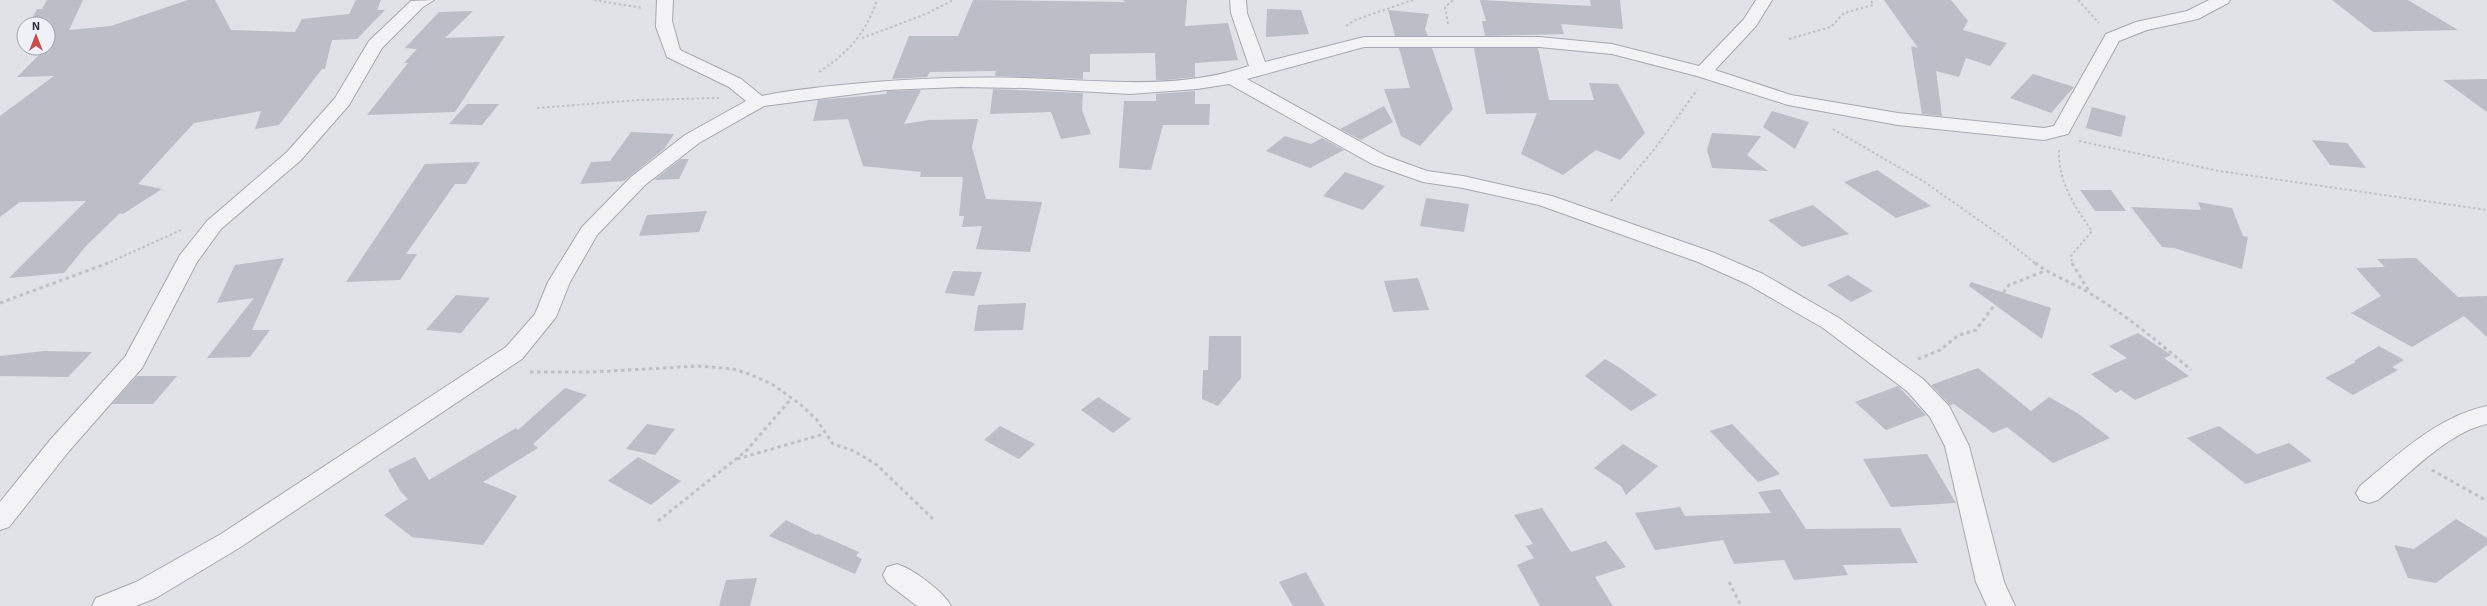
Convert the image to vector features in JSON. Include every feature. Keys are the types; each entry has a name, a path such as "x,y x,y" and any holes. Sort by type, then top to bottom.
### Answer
{"street":[{"path":"0,520 60,445 134,362 187,260 214,225 294,156 343,101 375,45 417,4 426,0"},
{"path":"1238,0 1239,13 1259,69"},
{"path":"1703,72 1750,22 1764,0"},
{"path":"106,606 146,590 230,541 514,353 545,317 559,282 589,232 638,181 692,139 756,100 886,85 1025,83 1130,89 1197,84 1232,78 1259,69 1364,42 1539,42 1612,49 1703,72 1788,100 1898,119 2044,134 2061,133 2112,38 2142,26 2192,15 2222,0"},
{"path":"664,7 668,40 674,53 735,83 756,100"},
{"path":"1232,78 1379,160 1423,176 1463,182 1545,200 1705,257 1755,279 1831,323 1915,386 1940,412 1957,446 1990,582 2001,606"},
{"path":"2369,493 2456,425 2479,415 2487,415"},
{"path":"897,575 937,606"}],"path":[{"path":"594,0 642,8 664,7"},
{"path":"815,75 840,58 861,38 872,17 877,0"},
{"path":"861,38 912,18 943,8 952,0"},
{"path":"1349,29 1345,26 1355,19 1377,15 1413,0"},
{"path":"1789,39 1831,27 1844,14 1854,9 1871,7 1873,5 1871,0"},
{"path":"2078,0 2084,4 2112,38"},
{"path":"1596,218 1645,163 1680,116 1701,83 1703,72"},
{"path":"537,108 639,100 756,100"},
{"path":"1827,126 1926,183 2000,235 2045,271 2090,293 2141,327 2191,370"},
{"path":"2090,293 2072,266 2071,256 2092,231 2072,203 2058,160 2061,133 2219,171 2487,210"},
{"path":"0,165 50,166"},
{"path":"0,303 129,255 185,228"},
{"path":"1894,369 1940,350 1960,335 1976,330 2009,285 2045,271"},
{"path":"487,371 577,373 685,364 715,365 741,370 767,381 791,399 817,420 824,434 837,446 853,450 884,471 934,520"},
{"path":"658,521 735,459 762,434 791,399"},
{"path":"735,459 824,434"},
{"path":"2413,459 2487,501"},
{"path":"1729,582 1741,606"}],"building":[{"path":"47,0 83,0 69,30 111,26 188,0 215,0 231,30 295,32 302,19 349,14 356,0 381,0 377,10 385,10 357,39 332,40 325,69 322,69 279,125 255,129 261,111 194,123 138,184 162,189 123,214 120,213 86,246 64,273 9,278 86,201 20,202 0,217 0,116 54,76 17,77 38,56 56,56 56,16 33,16 37,9 42,9"},
{"path":"973,0 1125,2 1123,0 1187,0 1185,26 1228,23 1238,60 1195,63 1195,77 1166,80 1156,80 1155,53 1090,54 1090,72 1083,72 1083,79 995,76 996,71 930,72 927,77 892,79 909,36 958,36"},
{"path":"1480,0 1591,6 1590,0 1620,0 1623,29 1561,24 1564,34 1485,36 1482,21 1486,21"},
{"path":"1884,0 1951,0 1968,21 1963,30 2007,43 1990,66 1966,58 1959,77 1936,71 1942,116 1922,114 1911,46 1918,48"},
{"path":"2332,0 2408,0 2458,30 2373,32"},
{"path":"1267,9 1301,10 1309,34 1266,37"},
{"path":"1388,10 1429,14 1425,29 1428,36 1395,36"},
{"path":"473,11 445,38 505,36 455,112 367,115 408,63 404,63 417,49 405,48 439,12"},
{"path":"1399,48 1432,48 1453,109 1420,146 1401,136 1384,89 1410,88"},
{"path":"1474,48 1538,48 1549,100 1594,100 1589,83 1618,84 1645,133 1620,160 1596,150 1563,175 1521,154 1537,113 1486,114"},
{"path":"2033,74 2074,87 2051,113 2010,98"},
{"path":"2487,79 2487,112 2443,80"},
{"path":"993,89 1083,93 1082,110 1091,134 1061,139 1051,112 990,114"},
{"path":"921,90 904,124 929,120 978,119 972,147 986,199 1042,202 1030,252 976,249 982,226 962,227 964,216 959,216 963,177 920,177 921,172 863,166 848,119 813,121 818,100 886,94 887,91"},
{"path":"1195,91 1195,104 1210,104 1209,125 1163,125 1151,170 1119,168 1124,101 1156,101 1156,94"},
{"path":"467,104 499,104 482,125 449,124"},
{"path":"1384,106 1393,122 1361,140 1340,129"},
{"path":"2092,107 2126,116 2121,137 2086,128"},
{"path":"1772,111 1809,122 1795,149 1763,127"},
{"path":"631,132 674,134 664,149 624,181 580,184 591,162 610,161"},
{"path":"1712,133 1761,136 1747,155 1768,171 1712,168 1707,150"},
{"path":"1285,136 1311,144 1322,138 1344,150 1310,168 1266,151"},
{"path":"2312,140 2347,143 2366,168 2330,165"},
{"path":"681,159 689,159 679,179 654,180"},
{"path":"480,162 466,184 455,184 406,254 417,254 400,280 346,282 425,164"},
{"path":"1877,170 1931,206 1896,218 1844,182"},
{"path":"1345,172 1385,186 1363,210 1323,196"},
{"path":"2080,190 2111,190 2126,211 2095,211"},
{"path":"1426,198 1469,204 1464,232 1420,226"},
{"path":"2198,202 2232,208 2243,236 2248,237 2242,269 2174,248 2162,247 2131,207 2201,210"},
{"path":"1813,205 1849,234 1802,247 1768,220"},
{"path":"707,211 699,232 639,236 647,215"},
{"path":"284,258 252,330 270,330 250,357 207,358 254,298 217,303 235,265"},
{"path":"2416,258 2458,297 2487,296 2487,337 2464,316 2412,347 2351,313 2381,296 2356,268 2385,267 2377,259"},
{"path":"953,271 982,272 974,296 945,293"},
{"path":"1848,275 1873,291 1851,302 1827,285"},
{"path":"1418,278 1429,310 1393,312 1384,281"},
{"path":"1971,282 2051,308 2042,339 1969,286"},
{"path":"456,295 490,298 461,333 426,330"},
{"path":"1026,303 1023,330 974,331 978,305"},
{"path":"2138,333 2171,355 2164,358 2189,376 2135,400 2121,390 2116,393 2091,374 2127,358 2109,346"},
{"path":"1209,336 1241,336 1241,378 1218,406 1202,399 1203,370 1208,370"},
{"path":"2379,346 2404,360 2392,367 2398,370 2353,395 2325,378 2356,362 2354,361"},
{"path":"44,351 92,352 68,377 0,376 0,356"},
{"path":"1605,359 1657,395 1631,411 1585,376"},
{"path":"1978,368 2031,411 2049,397 2079,414 2110,438 2053,463 2007,427 1993,433 1954,404 1950,405 1931,385"},
{"path":"137,376 177,376 153,404 112,404"},
{"path":"1898,386 1926,415 1886,430 1855,402"},
{"path":"565,388 587,395 533,444 538,448 483,482 517,496 483,545 412,537 384,515 408,499 401,492 388,470 415,457 429,480 516,428 518,430"},
{"path":"1098,397 1131,419 1113,433 1081,410"},
{"path":"647,424 675,429 655,455 626,449"},
{"path":"1732,424 1780,474 1758,482 1710,431"},
{"path":"1000,426 1035,444 1019,459 984,440"},
{"path":"2219,426 2257,454 2289,443 2312,461 2246,484 2187,438"},
{"path":"1623,444 1658,466 1626,495 1621,486 1594,468"},
{"path":"1927,454 1956,503 1891,507 1863,459"},
{"path":"638,457 681,481 651,505 608,481"},
{"path":"1780,489 1806,529 1900,528 1918,563 1843,565 1848,575 1794,580 1784,560 1734,564 1723,540 1655,550 1635,513 1680,507 1685,516 1771,513 1758,492"},
{"path":"1542,508 1571,552 1606,541 1626,567 1595,577 1613,606 1540,606 1517,565 1534,558 1526,546 1533,544 1514,515"},
{"path":"2456,519 2487,538 2487,545 2436,583 2408,578 2394,545 2414,549"},
{"path":"786,520 816,535 818,534 859,552 856,556 862,559 855,574 769,536"},
{"path":"1306,572 1325,606 1293,606 1279,582"},
{"path":"757,578 750,606 719,606 726,580"}]}
